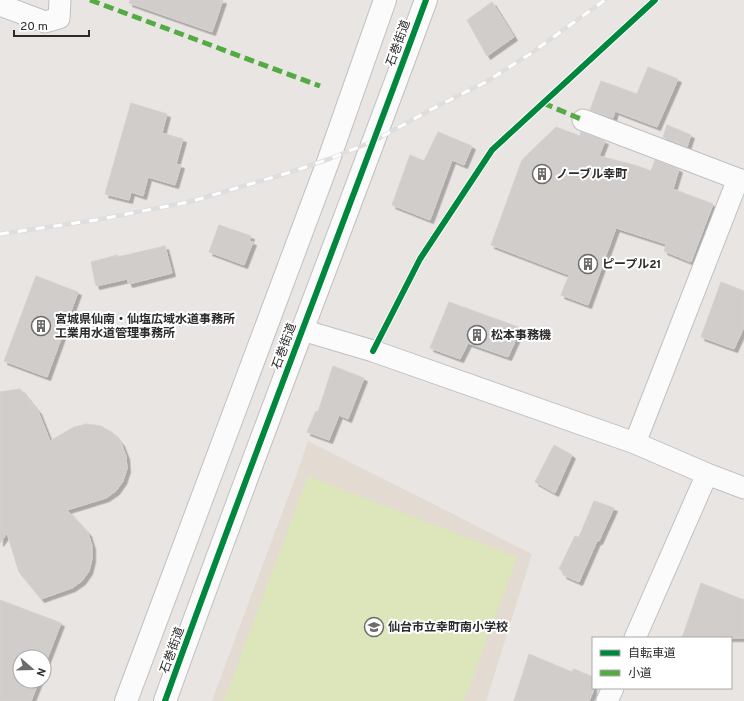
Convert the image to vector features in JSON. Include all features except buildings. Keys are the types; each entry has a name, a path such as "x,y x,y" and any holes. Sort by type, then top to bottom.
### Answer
{"street":[{"path":"0,5 45,22 59,18 60,0"},
{"name":"石巻街道","path":"126,701 329,158 385,0"},
{"name":"石巻街道","path":"165,701 426,0"},
{"path":"583,120 741,180 635,443"},
{"path":"302,330 372,351 635,443 744,488"},
{"path":"635,637 707,474"},
{"path":"607,701 613,689"}],"path":[{"path":"372,351 420,259 492,150 655,0"}],"shaded area":[{"name":"仙台市立幸町南小学校","path":"308,441 532,554 486,701 212,701"}],"green space":[{"name":"仙台市立幸町南小学校","path":"308,476 517,557 464,701 224,701"}],"railway":[{"path":"0,234 96,220 189,202 291,172 329,159 374,141 432,109 484,83 530,54 605,0"}],"marked path":[{"path":"90,0 320,86"},
{"path":"543,103 583,120"}],"cycle path":[{"path":"165,701 229,525 426,0"},
{"path":"373,351 420,259 492,150 655,0"}],"place":[{"name":"ノーブル幸町","path":"542,174"},
{"name":"ピープル21","path":"588,264"},
{"name":"宮城県仙南・仙塩広域水道事務所 工業用水道管理事務所","path":"41,326"},
{"name":"松本事務機","path":"477,335"},
{"name":"仙台市立幸町南小学校","path":"374,627"}]}
